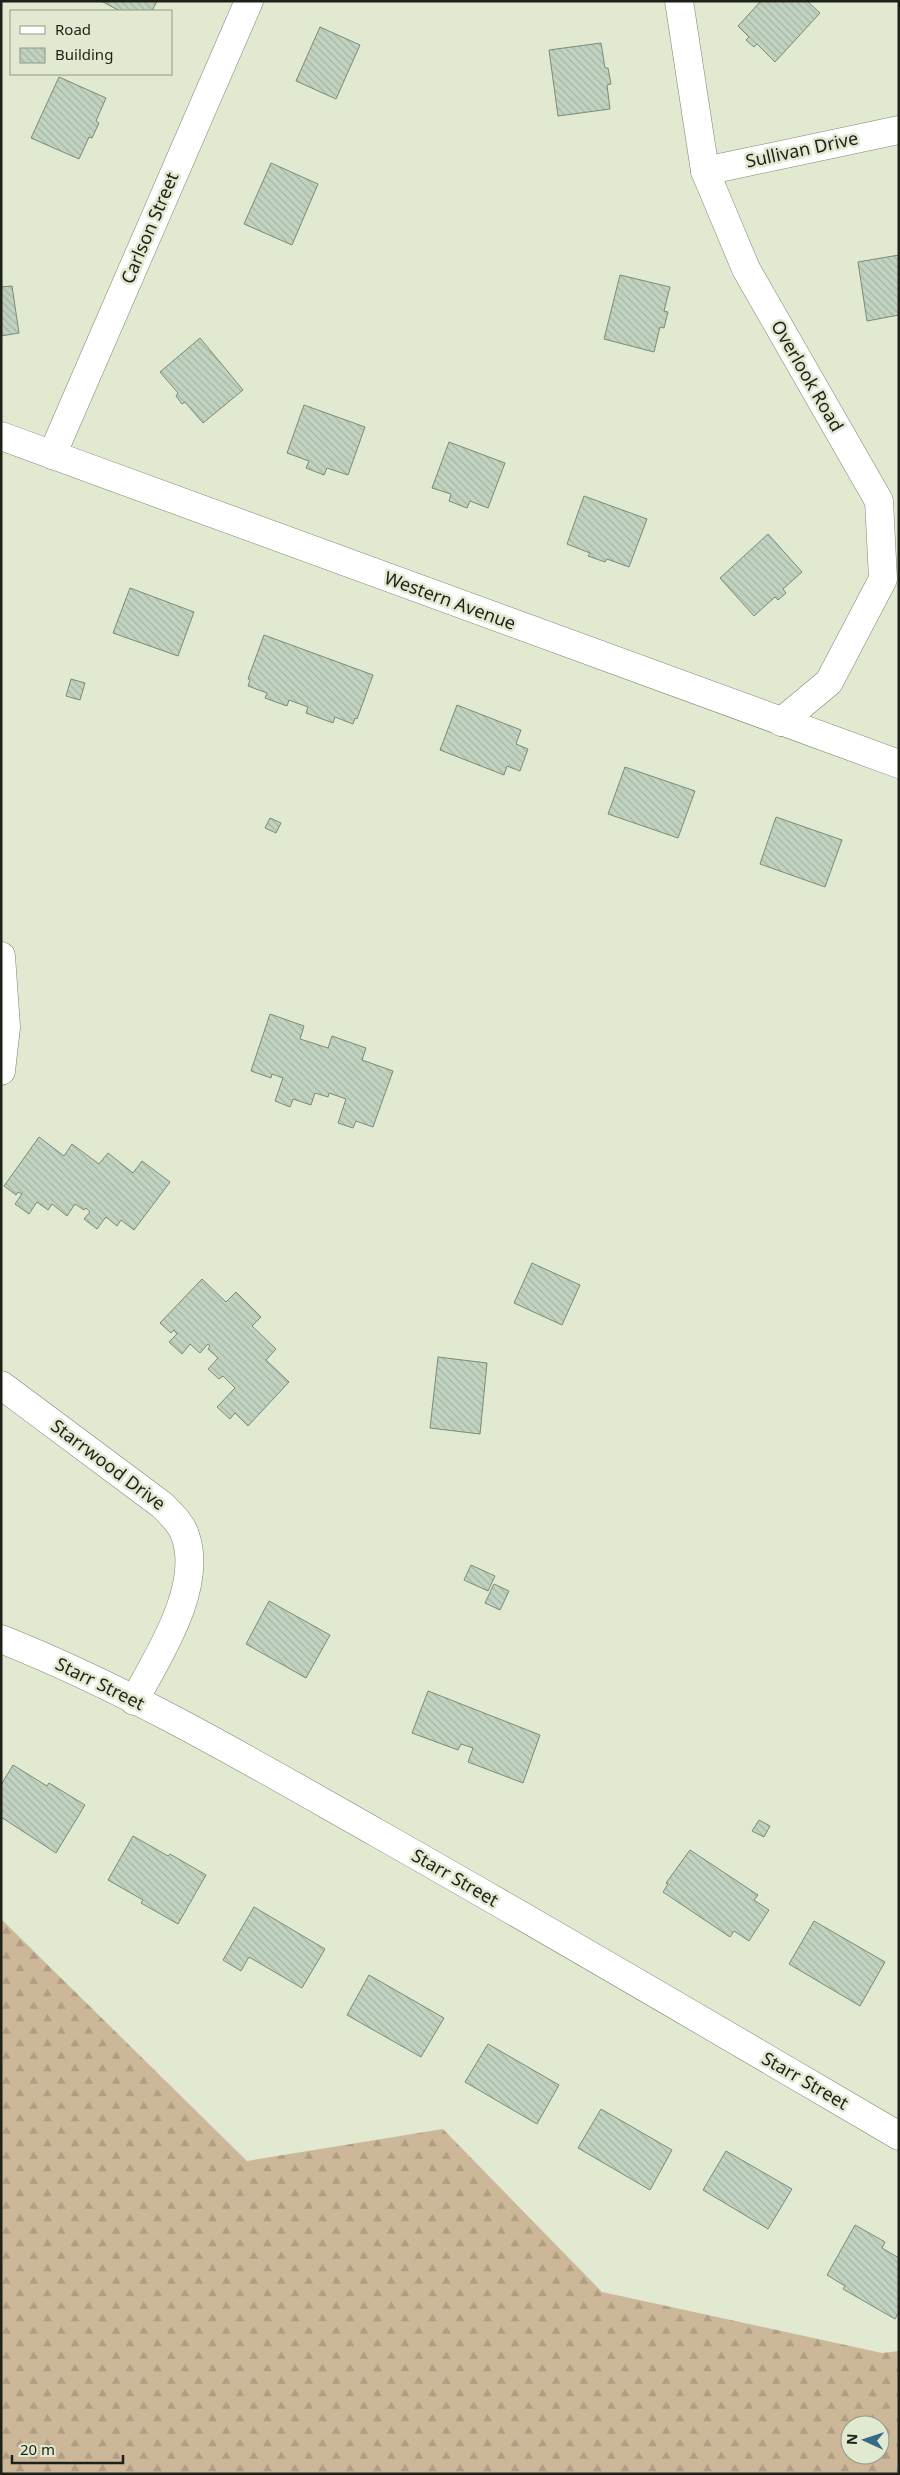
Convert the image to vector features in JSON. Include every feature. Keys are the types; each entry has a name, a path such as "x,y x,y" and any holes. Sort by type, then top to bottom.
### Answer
{"street":[{"name":"Carlson Street","path":"52,454 249,1"},
{"name":"Overlook Road","path":"679,1 705,171 746,269 879,501 891,580 829,682 782,722"},
{"name":"Sullivan Drive","path":"705,171 899,130"},
{"name":"Western Avenue","path":"1,436 899,764"},
{"path":"1,956 6,1027 1,1071"},
{"name":"Starrwood Drive","path":"1,1385 162,1505 174,1517 185,1535 190,1562 187,1587 162,1649 134,1701"},
{"name":"Starr Street","path":"1,1639 41,1655 234,1752 474,1888 899,2136"}],"green space":[{"path":"1,1919 247,2161 443,2129 602,2292 882,2353 899,2351 899,2474 1,2474"}],"building":[{"path":"101,1 157,1 152,10 118,10"},
{"path":"761,1 807,1 820,13 775,62 757,44 754,47 746,40 749,37 738,26"},
{"path":"320,27 360,45 336,99 296,81"},
{"path":"601,43 605,68 608,68 611,84 607,85 610,109 558,116 549,50"},
{"path":"59,77 106,98 96,121 99,123 92,138 89,137 79,159 31,138"},
{"path":"271,163 318,184 292,245 244,224"},
{"path":"899,255 899,315 867,321 858,262"},
{"path":"620,275 670,287 664,311 668,312 664,328 660,327 654,352 604,339"},
{"path":"12,286 19,333 1,336 1,287"},
{"path":"200,338 243,390 203,423 185,402 182,404 176,396 178,393 160,372"},
{"path":"304,405 365,427 348,475 327,468 324,475 306,468 309,461 287,453"},
{"path":"449,442 505,463 488,508 470,501 467,508 449,501 451,494 432,488"},
{"path":"584,496 647,519 629,567 607,559 605,562 588,556 590,553 567,544"},
{"path":"768,534 802,572 783,589 786,593 778,600 775,597 754,616 720,578"},
{"path":"130,588 194,612 178,656 113,633"},
{"path":"264,635 373,675 357,719 355,718 353,724 335,717 333,723 306,713 308,707 289,700 287,706 265,698 267,693 248,686 250,680 248,679"},
{"path":"71,679 85,683 80,700 66,696"},
{"path":"457,705 521,730 516,744 528,749 520,771 507,766 504,775 440,750"},
{"path":"625,767 695,791 678,838 608,814"},
{"path":"776,817 842,840 825,887 760,864"},
{"path":"270,818 281,823 276,833 265,828"},
{"path":"270,1014 304,1026 300,1039 328,1048 332,1036 366,1048 362,1060 393,1071 373,1127 356,1121 353,1128 338,1123 346,1099 329,1093 328,1097 315,1093 311,1105 293,1099 290,1107 275,1101 283,1078 272,1074 271,1078 251,1071"},
{"path":"39,1137 64,1156 72,1144 99,1164 108,1153 133,1173 142,1161 170,1182 134,1230 121,1220 117,1226 106,1217 97,1229 84,1219 90,1212 86,1208 84,1210 75,1204 67,1216 52,1204 48,1210 37,1202 29,1214 15,1204 22,1194 18,1192 16,1195 4,1186"},
{"path":"532,1263 580,1285 562,1325 514,1303"},
{"path":"202,1279 226,1302 236,1292 261,1317 252,1326 276,1349 266,1360 289,1382 248,1426 235,1413 230,1419 217,1407 235,1388 223,1376 219,1379 208,1369 218,1358 208,1349 210,1346 208,1344 200,1353 190,1344 182,1354 169,1342 177,1334 174,1330 171,1333 160,1323"},
{"path":"438,1357 487,1363 480,1434 430,1428"},
{"path":"471,1565 495,1576 488,1591 464,1580"},
{"path":"494,1584 509,1591 500,1610 485,1603"},
{"path":"269,1601 330,1635 306,1678 246,1644"},
{"path":"428,1691 540,1735 523,1783 468,1762 473,1748 461,1744 458,1750 412,1733"},
{"path":"13,1765 47,1786 49,1783 85,1805 56,1853 1,1817 1,1785"},
{"path":"759,1820 770,1826 764,1837 752,1831"},
{"path":"133,1836 168,1856 170,1854 206,1875 178,1924 141,1903 143,1900 108,1880"},
{"path":"690,1850 758,1895 754,1900 769,1910 749,1941 734,1931 730,1937 663,1892 668,1884 666,1883"},
{"path":"254,1907 325,1949 302,1988 249,1957 241,1971 223,1960"},
{"path":"814,1921 885,1962 860,2006 789,1964"},
{"path":"369,1975 444,2018 421,2057 347,2015"},
{"path":"488,2044 559,2085 537,2124 465,2082"},
{"path":"601,2109 672,2150 650,2190 578,2148"},
{"path":"726,2151 792,2189 768,2229 703,2190"},
{"path":"855,2225 885,2242 882,2248 899,2258 899,2312 895,2319 843,2289 845,2286 827,2275"}]}
